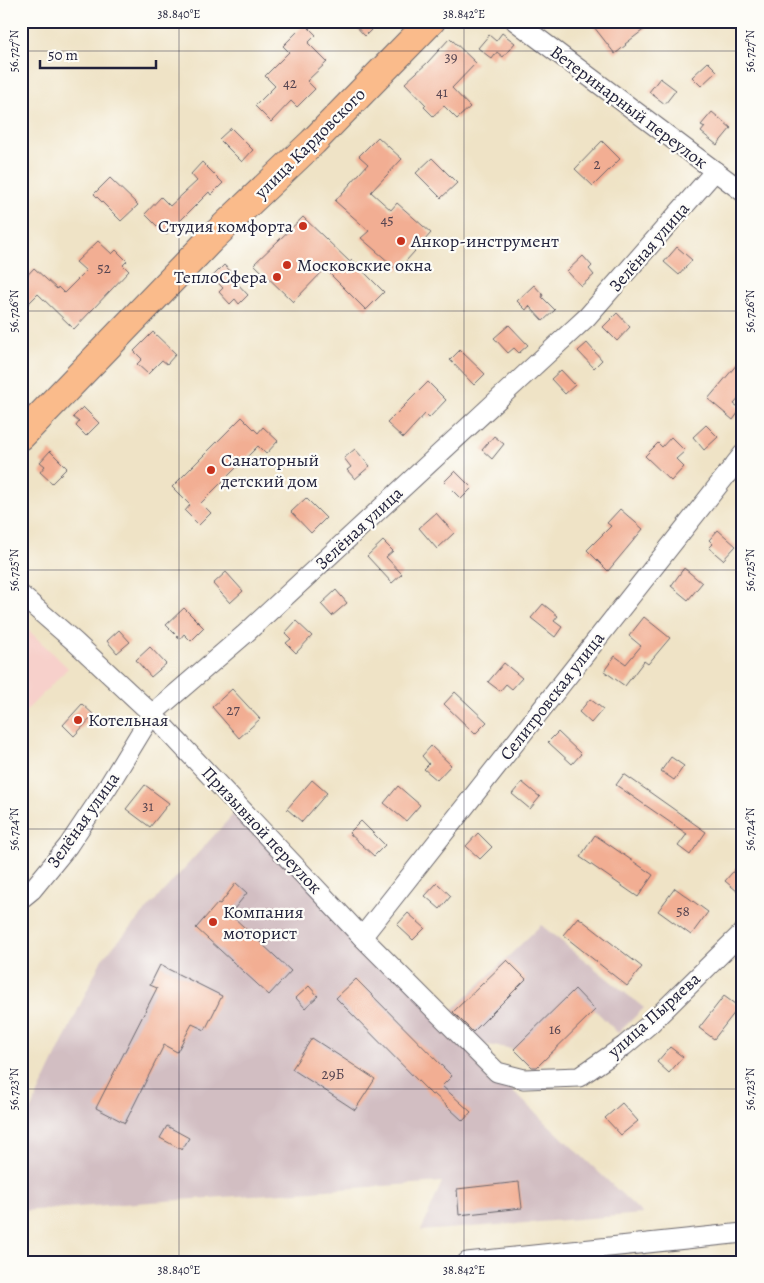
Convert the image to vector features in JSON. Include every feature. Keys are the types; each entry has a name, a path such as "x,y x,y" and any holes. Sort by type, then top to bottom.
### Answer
{"main road":[{"name":"улица Кардовского","path":"21,436 210,240 313,142 431,21"}],"street":[{"name":"Ветеринарный переулок","path":"515,21 743,192"},
{"name":"Зелёная улица","path":"21,899 32,890 68,846 107,788 152,714 245,634 586,317 715,171"},
{"name":"Селитровская улица","path":"362,937 743,454"},
{"name":"Призывной переулок","path":"21,595 75,642 152,714 362,937 497,1072"},
{"name":"улица Пыряева","path":"497,1072 524,1079 579,1077 624,1046 650,1024 743,932"},
{"path":"466,1262 743,1233"}],"shaded area":[{"path":"21,623 68,668 21,716"},
{"path":"238,809 517,1095 643,1214 421,1231 442,1182 21,1211 21,1130 102,959"},
{"path":"541,925 644,1008 618,1033 595,1010 534,1070 514,1049 481,1044 451,1011"}],"building":[{"path":"351,21 380,21 365,36"},
{"path":"602,21 655,21 615,54 594,27"},
{"path":"305,24 316,35 308,43 327,62 307,81 315,89 297,107 291,101 271,122 255,106 275,86 265,76 289,52 283,46"},
{"path":"502,33 515,43 503,57 497,52 492,59 478,48 489,35 496,41"},
{"path":"450,38 476,63 452,88 470,107 457,119 444,106 433,116 424,107 426,105 405,83"},
{"path":"708,62 717,71 701,86 692,77"},
{"path":"660,78 676,90 665,104 649,92"},
{"path":"712,112 731,128 717,145 701,132 705,127 701,125"},
{"path":"231,128 253,150 242,162 219,139"},
{"path":"378,137 402,159 371,192 391,210 397,203 431,233 398,270 361,238 369,231 335,201 368,164 359,156"},
{"path":"602,141 620,159 593,186 575,169"},
{"path":"432,158 457,183 441,198 416,173"},
{"path":"202,162 223,183 211,195 209,192 166,235 145,214 161,197 170,206 197,181 191,174"},
{"path":"110,178 138,205 121,221 94,194"},
{"path":"303,217 350,262 352,260 384,292 366,310 325,269 293,302 254,264"},
{"path":"98,241 112,254 116,250 127,261 123,265 129,271 74,329 38,294 21,311 21,282 34,268 64,293 86,271 76,262"},
{"path":"677,247 692,260 679,275 664,262"},
{"path":"583,256 592,266 589,269 594,275 581,286 567,271"},
{"path":"224,265 239,279 236,282 248,295 239,304 235,299 230,304 219,292 223,288 212,277"},
{"path":"534,285 543,295 542,297 555,310 543,321 529,306 526,310 517,301"},
{"path":"617,313 630,327 617,341 603,327"},
{"path":"509,325 528,345 519,353 514,348 508,353 494,338"},
{"path":"153,332 176,354 167,364 162,360 148,374 137,364 142,359 134,351"},
{"path":"587,343 602,360 594,368 578,351"},
{"path":"460,350 485,374 474,385 450,360"},
{"path":"743,357 743,394 734,404 741,409 733,420 708,399"},
{"path":"561,370 575,385 565,394 551,379"},
{"path":"428,382 446,400 429,418 425,414 403,438 387,423"},
{"path":"83,407 99,423 86,436 76,426 79,422 73,417"},
{"name":"Санаторный детский дом","path":"242,417 258,433 263,427 278,441 266,454 258,446 201,503 211,513 199,525 185,511 190,505 172,487"},
{"path":"706,425 718,437 704,450 693,437"},
{"path":"494,436 504,444 492,459 482,450"},
{"path":"671,437 685,451 676,459 684,467 671,481 645,456 658,443 662,447"},
{"path":"355,449 370,466 355,479 347,470 351,467 344,458"},
{"path":"50,451 67,468 52,483 40,472 45,466 40,462"},
{"path":"455,471 472,488 461,499 444,482"},
{"path":"306,498 326,518 311,533 291,512"},
{"path":"620,509 643,529 608,571 587,550 611,526 607,523"},
{"path":"436,513 454,533 437,549 419,528"},
{"path":"718,530 736,546 723,560 709,548 713,544 709,540"},
{"path":"383,541 393,551 386,557 402,574 392,583 367,556"},
{"path":"684,568 702,583 688,600 671,586"},
{"path":"226,572 243,591 230,603 213,584"},
{"path":"336,590 347,603 332,616 321,604"},
{"path":"543,604 558,616 554,621 562,627 555,637 531,618"},
{"path":"184,608 204,628 191,641 184,634 180,639 166,625"},
{"path":"644,617 670,638 648,664 644,661 625,686 604,671 615,656 626,664 641,646 629,636"},
{"path":"296,621 312,636 296,653 286,643 291,639 285,633"},
{"path":"119,630 130,642 117,653 107,641"},
{"path":"150,647 166,664 151,677 136,660"},
{"path":"504,663 522,678 512,689 506,684 500,691 488,682"},
{"path":"232,689 260,719 239,738 212,707"},
{"path":"455,692 487,722 475,734 444,704"},
{"path":"590,699 603,709 591,723 579,712"},
{"name":"Котельная","path":"82,704 94,715 74,736 63,725"},
{"path":"558,732 581,754 572,764 548,742"},
{"path":"431,746 451,765 437,780 424,769 429,764 422,756"},
{"path":"671,757 684,766 674,780 661,771"},
{"path":"624,774 706,832 690,855 678,846 687,834 616,785"},
{"path":"312,780 327,793 302,822 287,809"},
{"path":"522,782 540,797 530,809 512,794"},
{"path":"145,785 169,803 150,827 126,809"},
{"path":"398,786 420,805 406,821 384,803"},
{"path":"361,821 385,845 374,856 349,833"},
{"path":"478,833 492,847 480,859 466,846"},
{"path":"595,835 653,875 638,897 580,857"},
{"path":"743,860 743,896 725,881"},
{"path":"236,883 247,893 230,914 291,971 269,995 196,928 218,903 220,904"},
{"path":"437,883 451,896 440,909 425,896"},
{"path":"675,888 708,912 691,935 658,911"},
{"path":"408,913 425,928 413,940 397,925"},
{"path":"578,917 642,967 627,986 563,935"},
{"path":"507,960 526,979 473,1032 453,1012"},
{"path":"160,965 222,996 205,1030 192,1024 177,1052 164,1045 125,1123 96,1108 157,988 150,985"},
{"path":"356,979 452,1076 442,1086 471,1112 463,1121 434,1094 432,1095 336,998"},
{"path":"309,986 318,996 305,1008 296,998"},
{"path":"575,989 595,1010 537,1067 532,1067 514,1049"},
{"path":"724,996 739,1007 714,1039 699,1028"},
{"path":"312,1038 375,1079 355,1110 292,1069"},
{"path":"670,1047 683,1057 669,1073 657,1062"},
{"path":"622,1103 638,1121 621,1135 605,1118"},
{"path":"167,1126 189,1138 182,1150 160,1138"},
{"path":"519,1182 522,1208 459,1215 457,1189"}],"place":[{"name":"Студия комфорта","path":"303,226"},
{"name":"Анкор-инструмент","path":"401,241"},
{"name":"Московские окна","path":"287,265"},
{"name":"ТеплоСфера","path":"277,277"},
{"name":"Санаторный детский дом","path":"211,470"},
{"name":"Котельная","path":"78,720"},
{"name":"Компания моторист","path":"213,922"}]}
